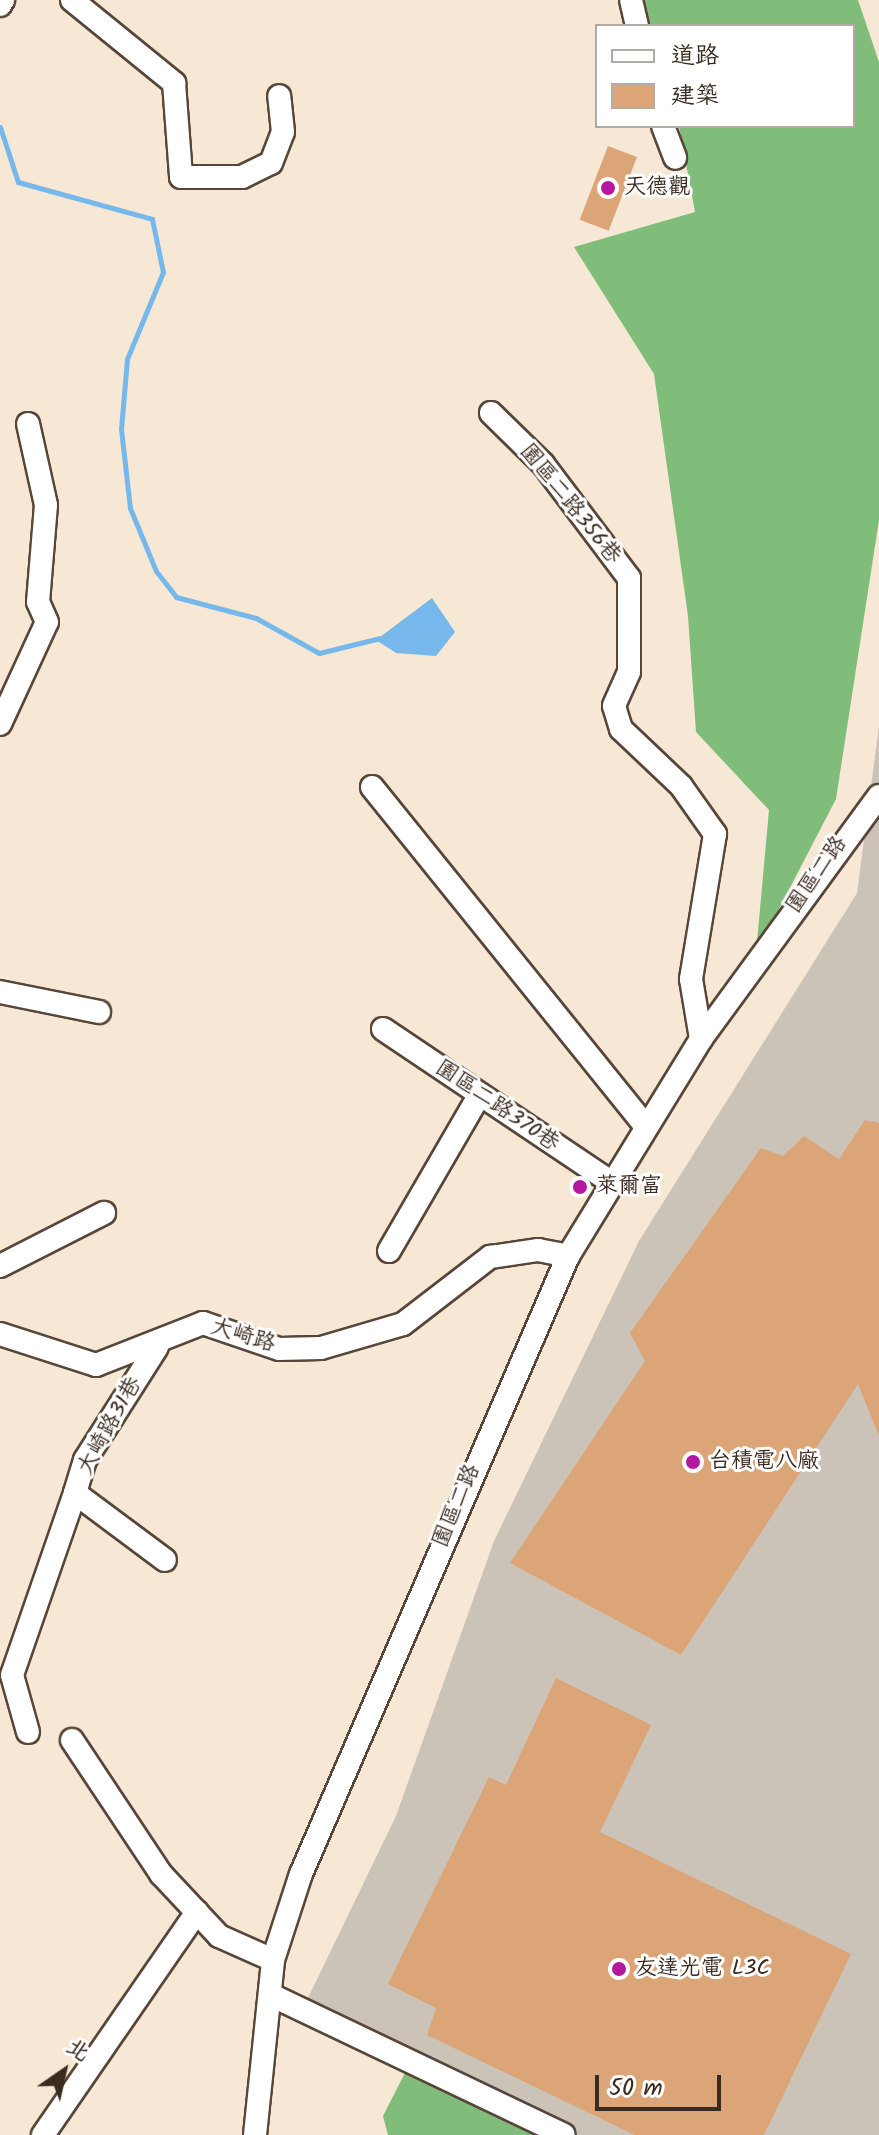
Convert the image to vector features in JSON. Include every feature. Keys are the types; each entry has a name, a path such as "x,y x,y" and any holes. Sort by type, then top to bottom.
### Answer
{"street":[{"path":"72,0 174,83 181,177 242,177 271,163 283,132 279,96"},
{"path":"631,0 637,24"},
{"path":"664,128 675,158"},
{"name":"園區二路356巷","path":"491,413 543,464 629,578 629,672 614,706 621,729 681,786 715,834 691,979 701,1039"},
{"path":"0,724 47,622 38,602 46,505 28,424"},
{"name":"園區二路","path":"782,927 879,783"},
{"path":"372,787 644,1124"},
{"name":"園區二路","path":"255,2135 273,1996 273,1960 334,1789 568,1256 644,1124 701,1039 879,796"},
{"path":"0,992 99,1012"},
{"name":"園區二路370巷","path":"383,1029 611,1182"},
{"path":"389,1251 480,1094"},
{"path":"0,1266 104,1213"},
{"name":"大崎路","path":"0,1334 96,1365 157,1347 203,1323 279,1349 321,1348 403,1324 490,1257 538,1250 568,1256"},
{"name":"大崎路31巷","path":"157,1347 85,1460 75,1493 165,1560"},
{"path":"28,1732 12,1675 75,1493"},
{"path":"72,1740 161,1874 219,1936 273,1960"},
{"path":"43,2135 197,1912"},
{"path":"273,1996 564,2135"}],"shaded area":[{"path":"879,726 879,2135 576,2135 332,2019 308,1998 396,1816 494,1541 639,1241 857,893"}],"green space":[{"path":"621,0 858,0 879,62 879,520 836,799 756,953 769,810 696,732 688,616 654,374 574,247 695,212 679,128 855,128 855,24 645,24"},
{"path":"408,2067 551,2135 388,2135 383,2116"}],"water":[{"path":"432,598 455,632 436,656 396,653 376,640"}],"building":[{"name":"天德觀","path":"608,146 637,157 609,231 580,220"},
{"name":"台積電八廠","path":"865,1120 879,1123 879,1436 858,1384 681,1655 510,1563 645,1361 630,1333 761,1148 783,1156 804,1136 839,1159"},
{"name":"友達光電 L3C","path":"556,1678 651,1725 600,1832 851,1954 764,2135 635,2135 427,2035 436,2008 388,1984 489,1777 506,1785"}],"waterway":[{"path":"0,127 18,182 152,219 163,272 127,359 121,429 130,508 156,571 176,597 256,618 319,653 380,638"}],"place":[{"name":"天德觀","path":"608,188"},
{"name":"萊爾富","path":"580,1187"},
{"name":"台積電八廠","path":"693,1462"},
{"name":"友達光電 L3C","path":"619,1969"}]}
